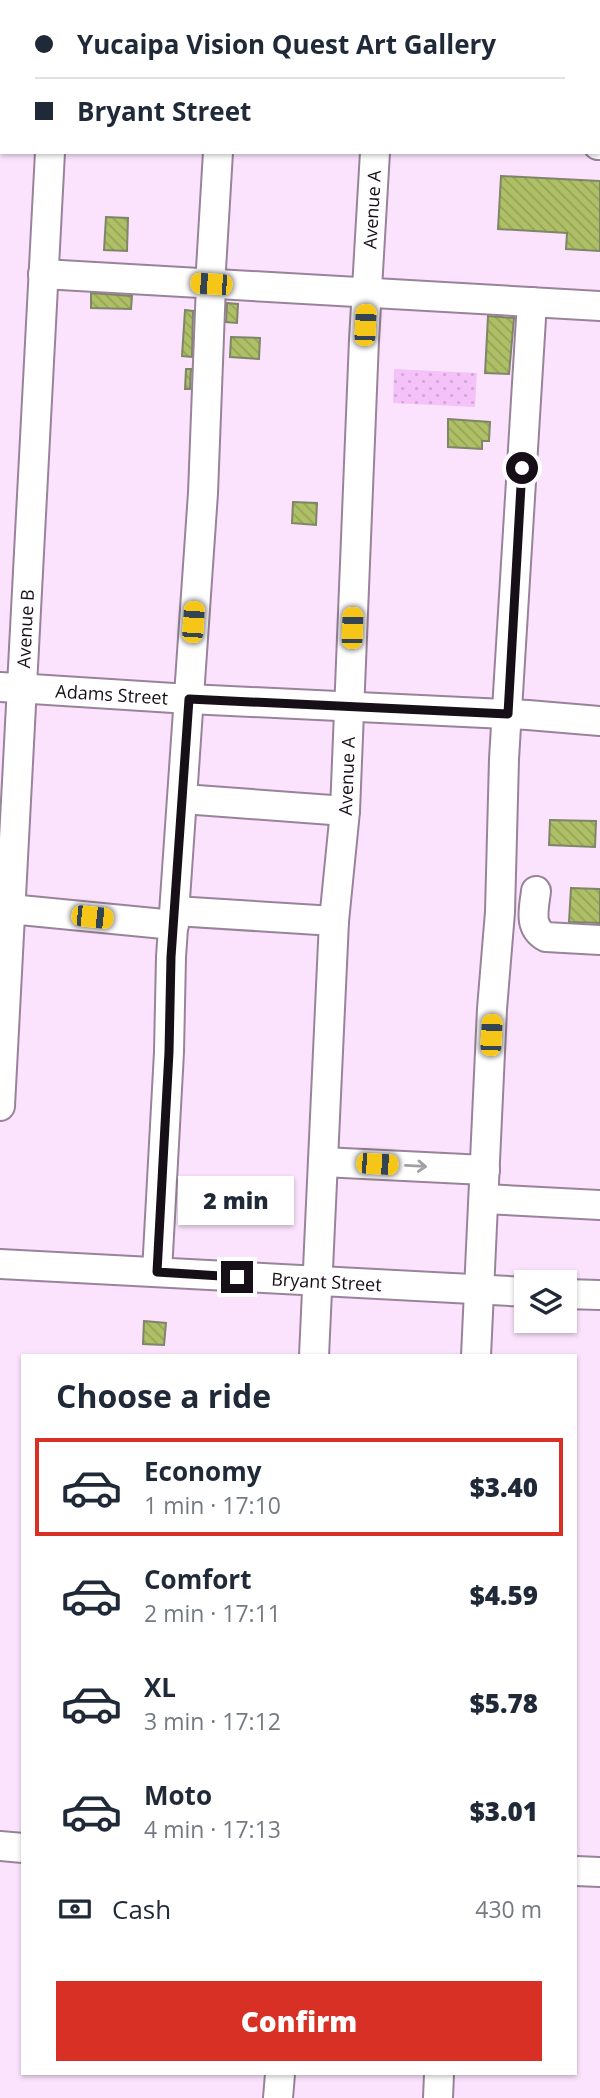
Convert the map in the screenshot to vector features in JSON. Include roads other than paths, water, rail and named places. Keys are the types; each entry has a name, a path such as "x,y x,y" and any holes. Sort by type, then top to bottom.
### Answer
{"street":[{"name":"Avenue B","path":"0,1106 10,909 11,687 50,154"},
{"path":"157,1272 174,918 203,493 218,154"},
{"name":"Avenue A","path":"314,1354 334,922 345,811 375,154"},
{"path":"43,274 211,277 367,292 600,306"},
{"path":"476,1354 508,714 532,302"},
{"name":"Adams Street","path":"11,687 600,721"},
{"path":"183,800 345,811"},
{"path":"536,891 533,925 539,933 546,937 600,940"},
{"path":"10,909 174,918 334,922"},
{"path":"323,1162 485,1170"},
{"path":"484,1199 600,1205"},
{"name":"Bryant Street","path":"0,1264 514,1291"},
{"path":"577,1294 600,1295"},
{"path":"0,1846 21,1848"},
{"path":"577,1871 600,1872"},
{"path":"278,2098 280,2075"},
{"path":"438,2098 439,2075"}]}
